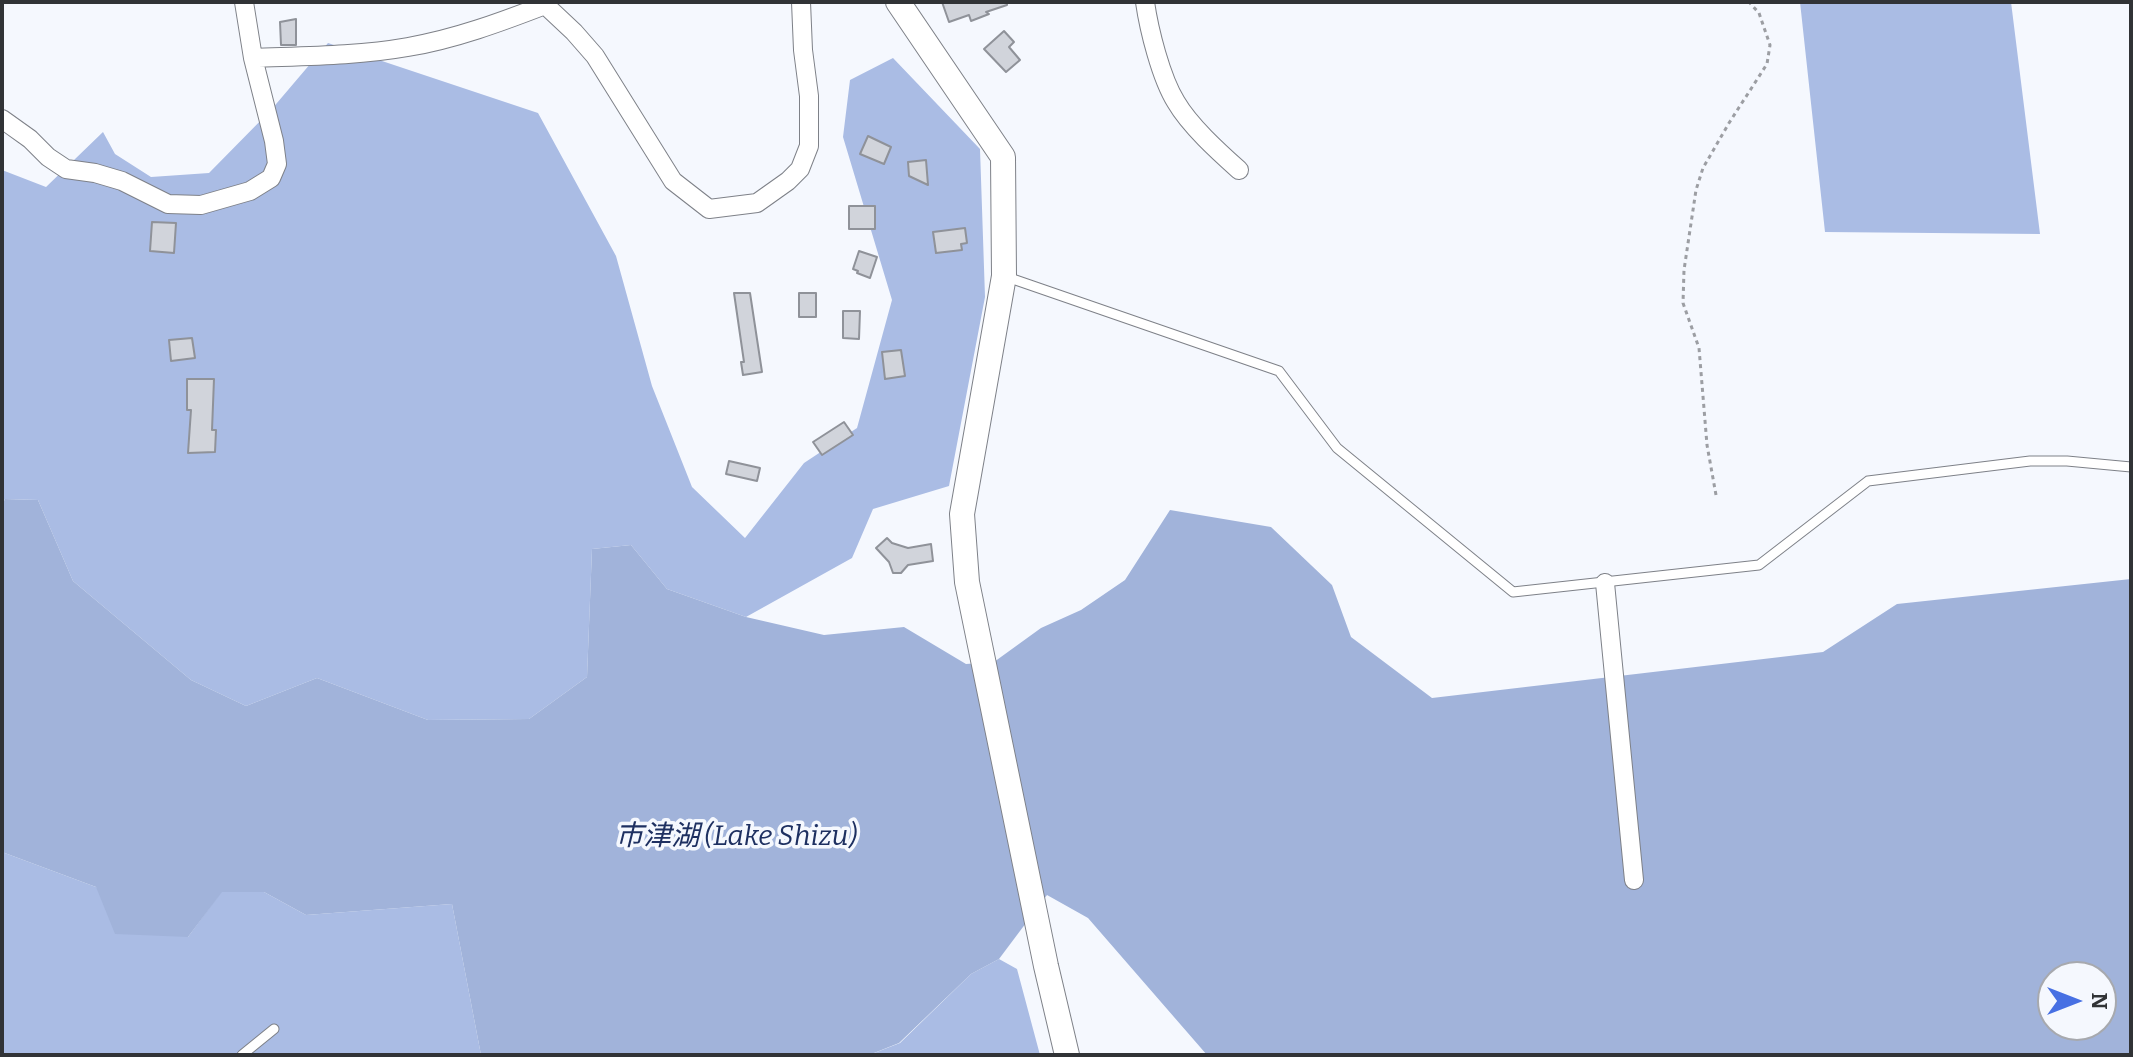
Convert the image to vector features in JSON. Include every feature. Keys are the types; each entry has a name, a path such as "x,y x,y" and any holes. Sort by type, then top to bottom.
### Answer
{"street":[{"path":"2,119 66,169 122,181 168,204 201,205 250,191 271,178 277,164 244,2"},
{"path":"253,58 338,55 410,47 496,25 543,3 595,56 673,181 709,209 757,203 800,169 809,146 809,96 801,2"},
{"path":"898,2 1003,157 1004,276 962,514 967,582 1067,1055"},
{"path":"1145,2 1158,58 1176,102 1219,152 1239,170"},
{"path":"1606,593 1634,880"}],"lane":[{"path":"1004,276 1279,371 1337,448 1513,592 1606,593 1759,565 1868,481 2030,461 2131,467"},
{"path":"242,1055 274,1029"}],"path":[{"path":"1716,495 1707,445 1699,348 1683,303 1684,270 1696,190 1703,168 1767,64 1770,45 1759,13 1749,2"}],"shaded area":[{"path":"1800,2 2011,2 2040,234 1825,232"},
{"path":"328,43 538,113 616,256 652,386 692,487 745,538 804,463 857,428 892,300 843,137 850,80 893,58 980,149 985,297 949,486 873,509 852,558 746,617 667,589 631,545 592,549 587,677 529,719 428,720 317,678 246,706 191,680 73,581 38,500 5,499 2,505 2,170 46,187 103,132 115,154 151,177 209,173 271,110"},
{"path":"2,852 96,887 188,937 221,892 264,892 306,915 452,904 481,1055 2,1055"},
{"path":"999,959 1017,969 1040,1055 869,1055 900,1043 971,974"}],"water":[{"name":"市津湖 (Lake Shizu)","path":"5,499 38,500 73,581 191,680 246,706 317,678 428,720 529,719 587,677 592,549 631,545 667,589 746,617 824,635 904,627 966,664 994,662 1041,628 1081,610 1125,580 1170,510 1271,527 1332,585 1351,637 1432,698 1823,652 1897,604 2131,579 2131,1055 1207,1055 1088,918 1047,895 999,959 971,974 899,1043 869,1055 481,1055 452,904 306,915 264,892 222,892 188,937 115,934 96,887 2,852 2,505"}],"building":[{"path":"942,2 1007,2 1007,5 971,21 969,15 949,22"},
{"path":"296,19 296,45 281,45 280,22"},
{"path":"1004,31 1014,42 1009,47 1020,60 1006,72 984,49"},
{"path":"868,136 891,147 884,164 860,154"},
{"path":"926,160 928,185 909,176 908,162"},
{"path":"849,206 875,206 875,229 849,229"},
{"path":"152,222 176,223 174,253 150,251"},
{"path":"965,228 967,243 961,244 962,250 936,253 933,232"},
{"path":"859,251 877,257 870,278 853,269"},
{"path":"734,293 750,293 762,372 743,375 741,362 744,362"},
{"path":"799,293 816,293 816,317 799,317"},
{"path":"843,311 860,311 859,339 843,338"},
{"path":"192,338 195,358 171,361 169,340"},
{"path":"901,350 905,376 885,379 882,352"},
{"path":"187,379 214,379 212,430 216,430 215,452 188,453 191,410 187,410"},
{"path":"844,422 853,435 822,455 813,442"},
{"path":"729,461 760,468 757,481 726,474"},
{"path":"887,538 908,548 931,544 933,561 908,565 901,573 893,573 889,562 876,548"}]}
